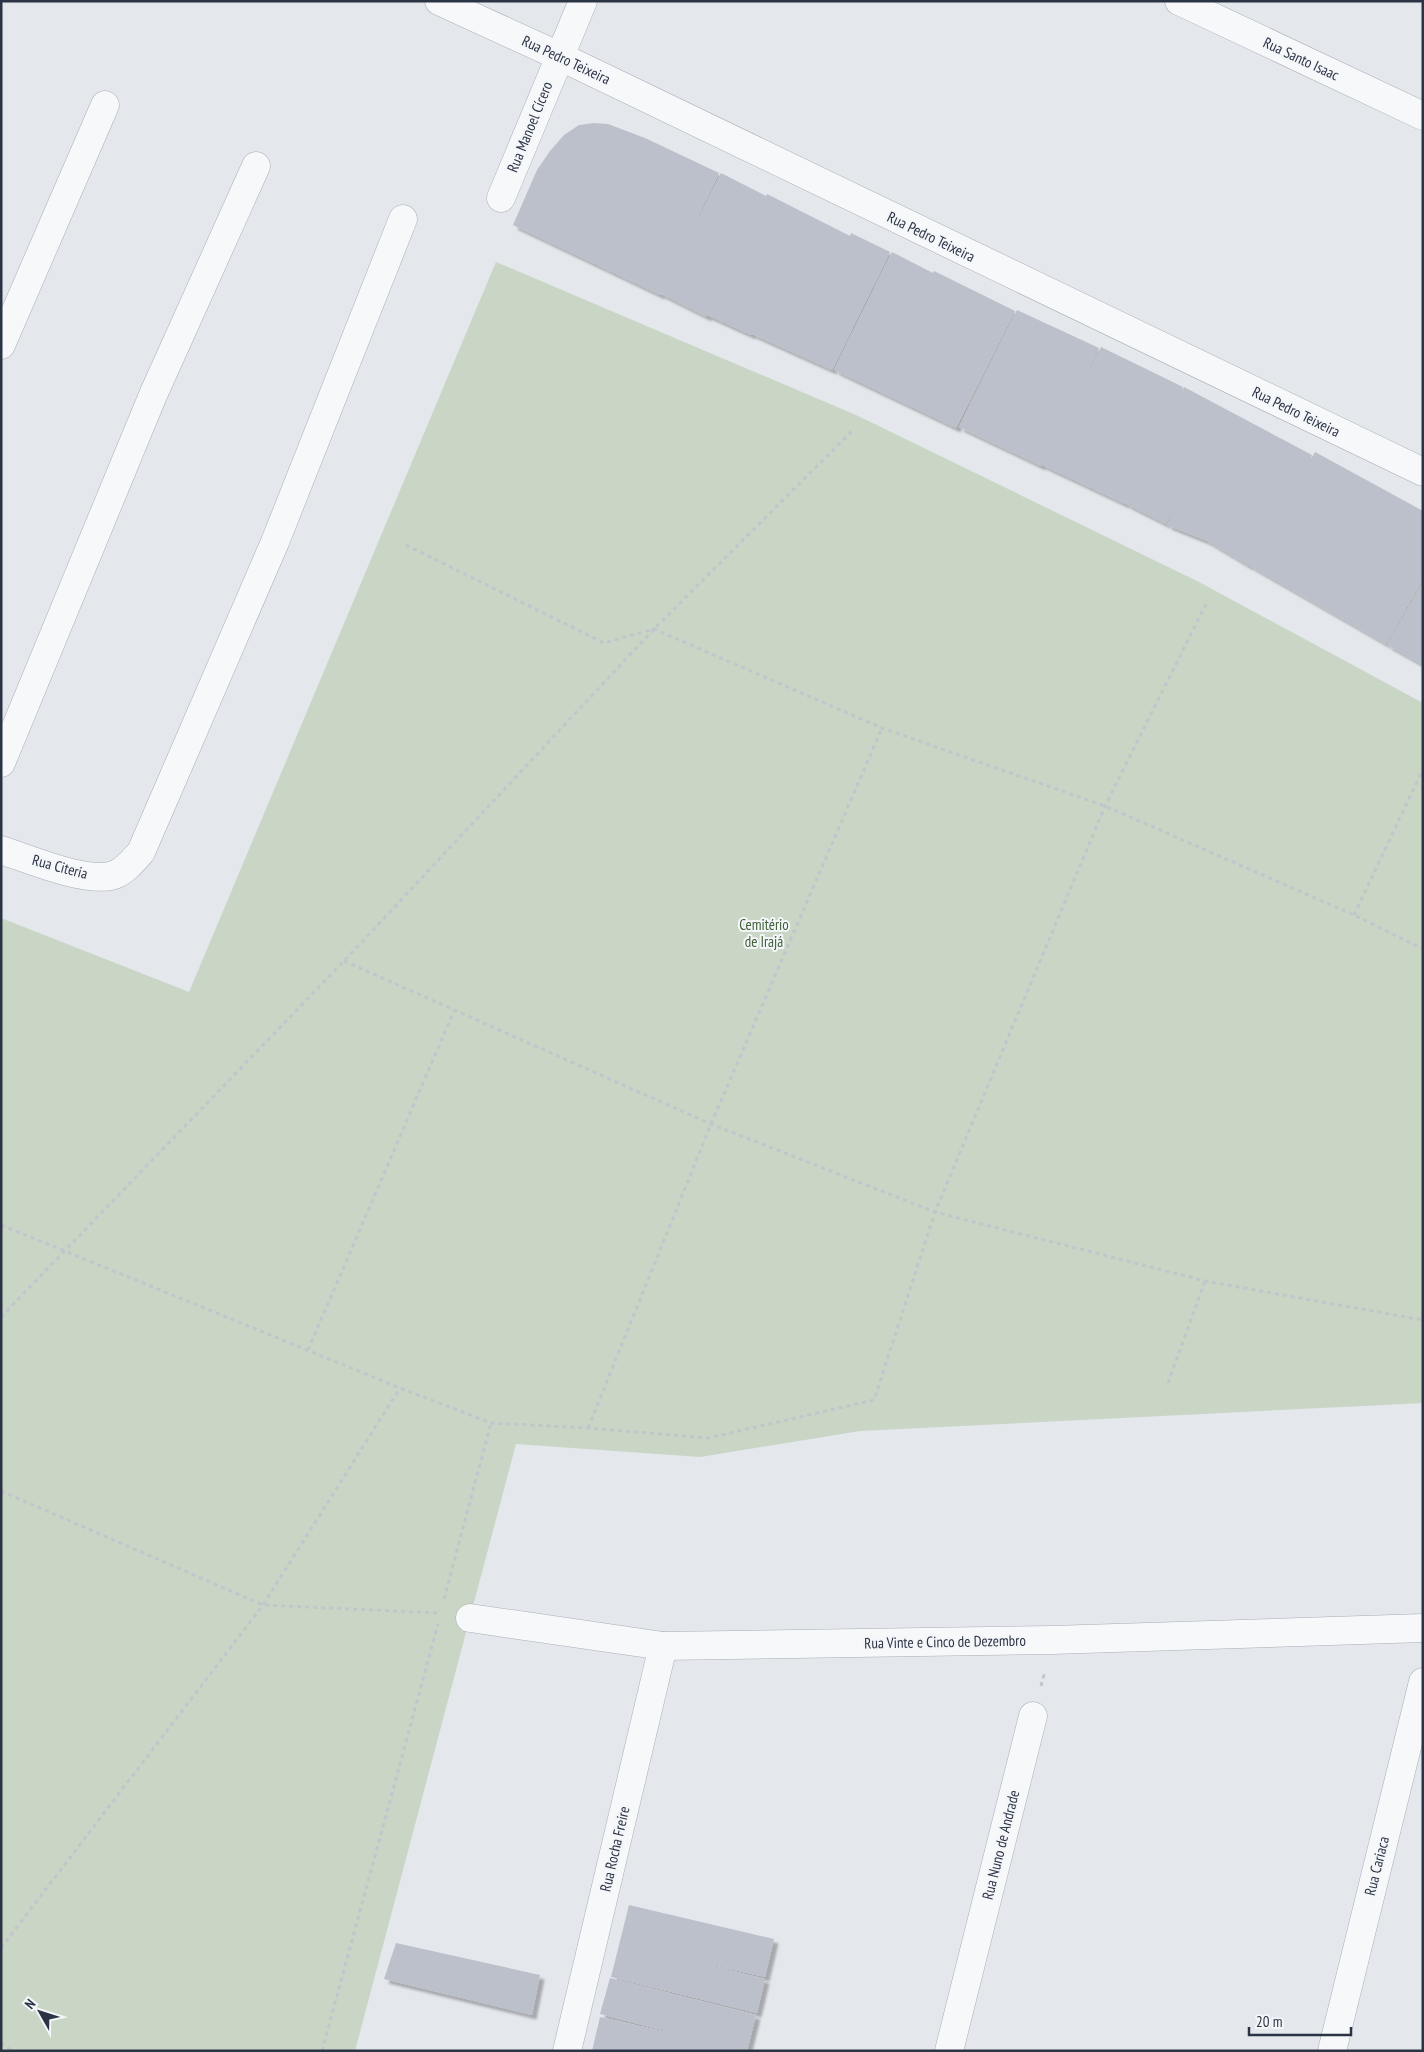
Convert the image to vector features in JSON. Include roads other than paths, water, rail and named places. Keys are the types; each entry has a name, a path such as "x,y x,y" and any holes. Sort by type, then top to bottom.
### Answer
{"street":[{"name":"Rua Pedro Teixeira","path":"439,1 559,56 1423,472"},
{"name":"Rua Manoel Cícero","path":"501,198 583,1"},
{"name":"Rua Santo Isaac","path":"1180,1 1423,116"},
{"path":"1,345 105,105"},
{"path":"1,763 154,395 256,166"},
{"name":"Rua Citeria","path":"1,850 78,875 100,877 115,875 127,867 141,852 274,542 404,219"},
{"name":"Rua Vinte e Cinco de Dezembro","path":"470,1618 663,1646 1052,1640 1423,1628"},
{"name":"Rua Rocha Freire","path":"567,2051 663,1646"},
{"name":"Rua Cariaca","path":"1332,2051 1423,1682"},
{"name":"Rua Nuno de Andrade","path":"950,2051 1033,1716"}],"park label":[{"name":"Cemitério de Irajá","path":"764,934"}]}
